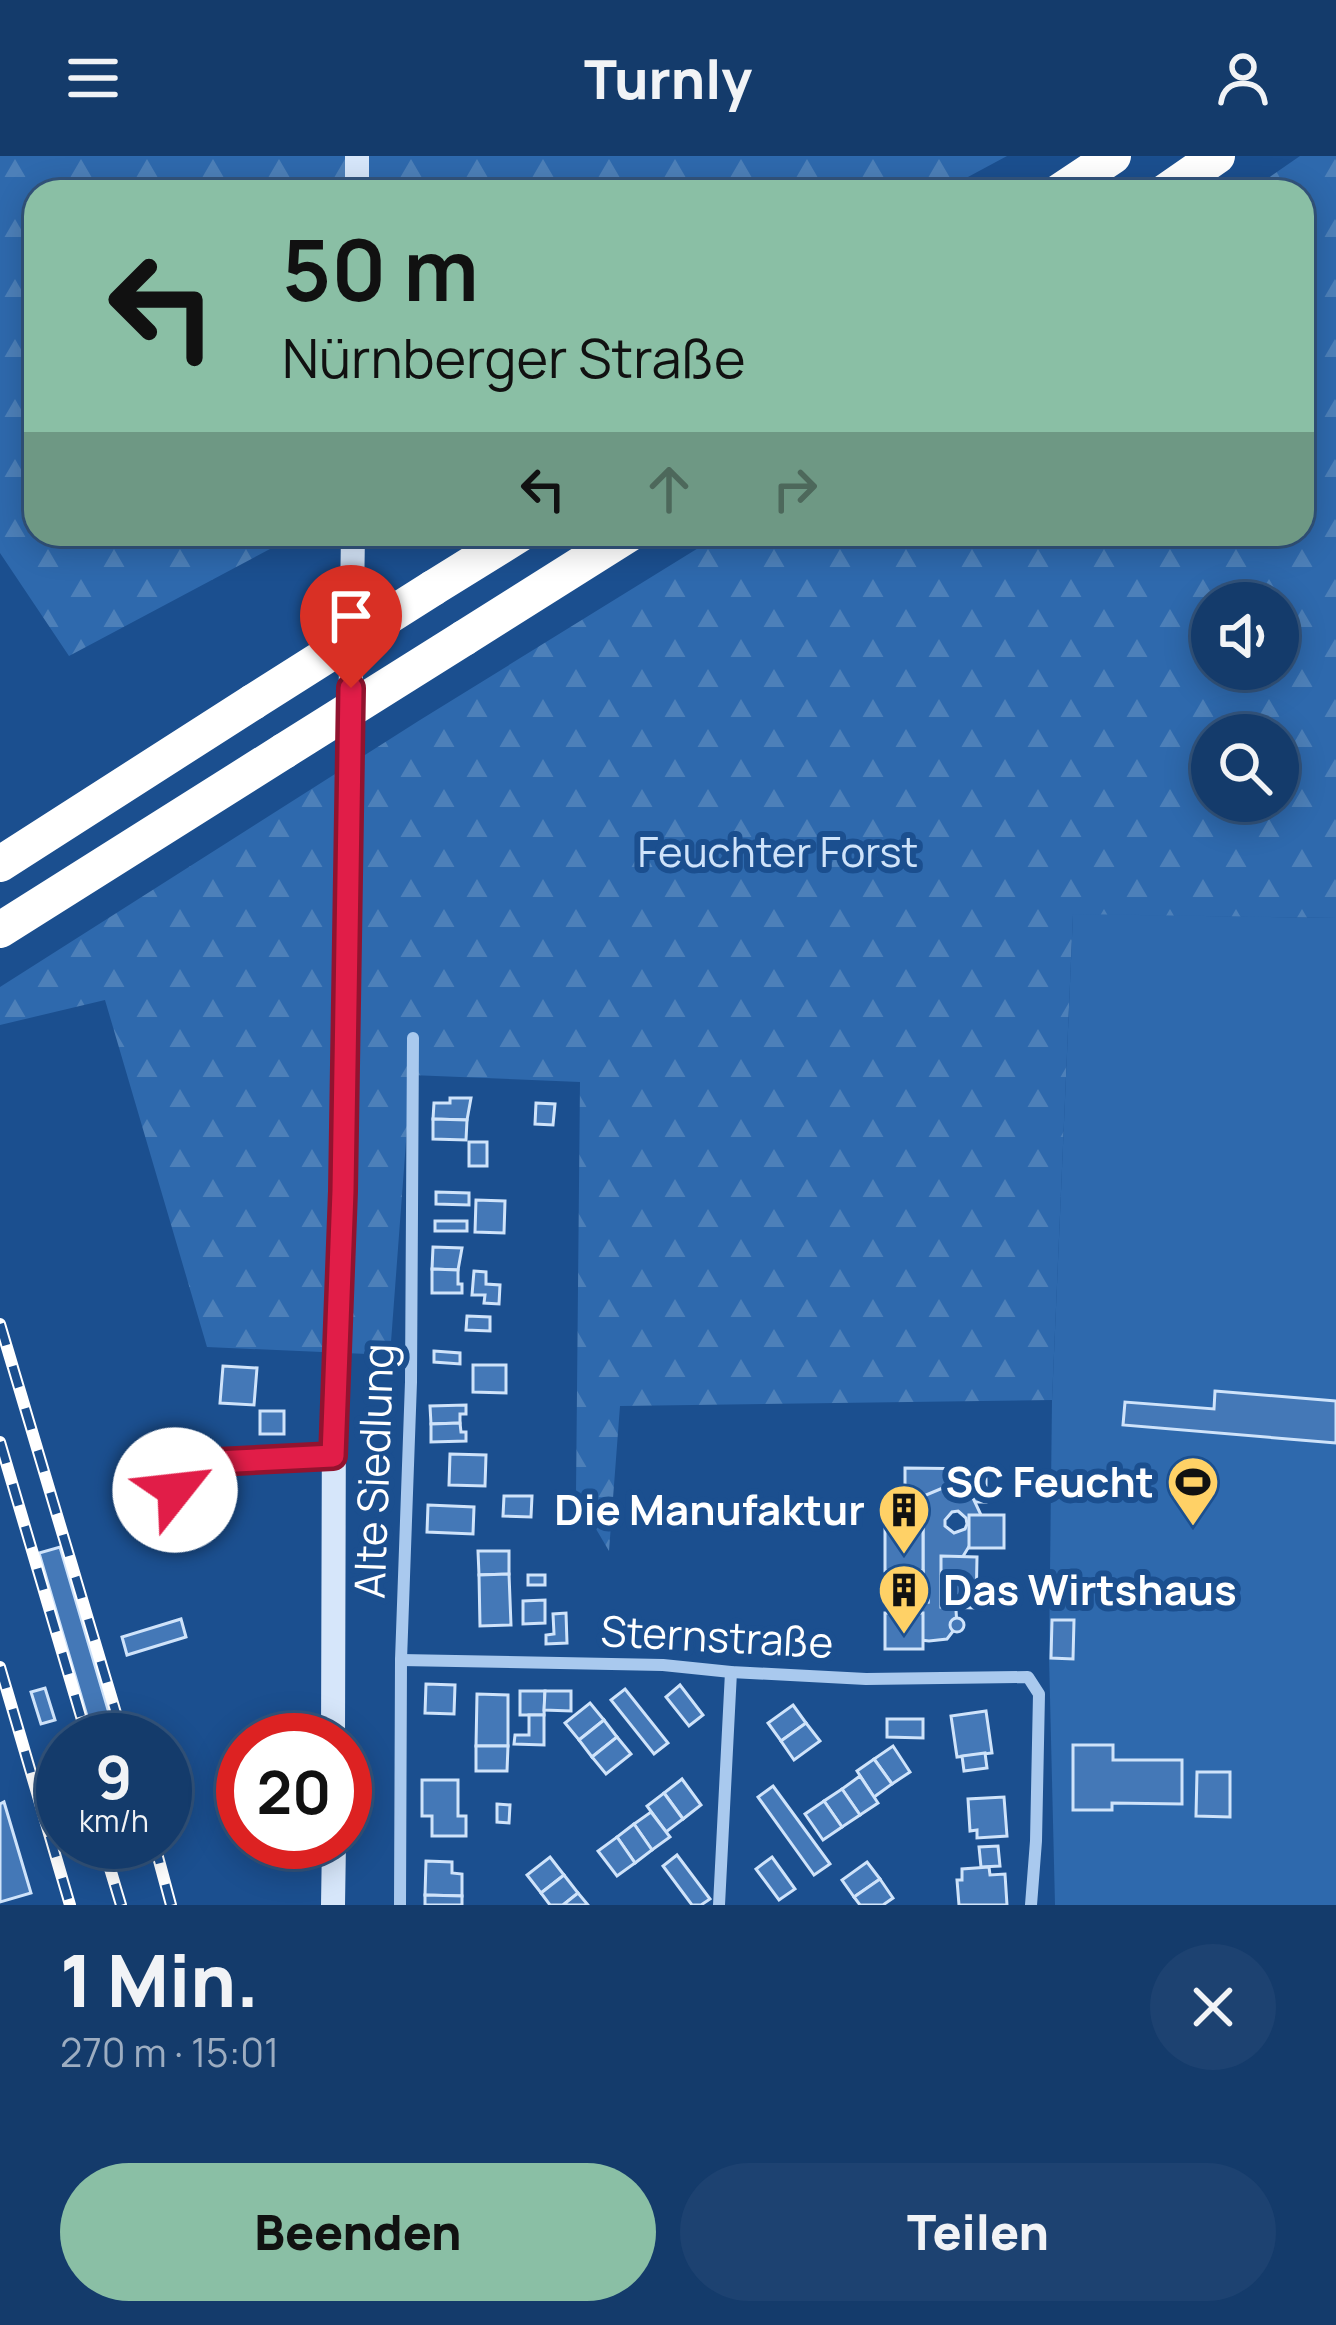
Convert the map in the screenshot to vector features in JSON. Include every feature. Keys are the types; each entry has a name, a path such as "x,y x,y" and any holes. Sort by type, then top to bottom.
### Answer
{"highway":[{"path":"1077,180 1113,156"},
{"path":"1182,180 1216,156"},
{"path":"9,858 501,546"},
{"path":"0,930 610,546"}],"main road":[{"path":"333,1713 333,1456 343,1210 353,546"},
{"path":"333,1905 334,1869"}],"street":[{"name":"Alte Siedlung","path":"400,1905 401,1660 411,1382 412,1038"},
{"name":"Sternstraße","path":"401,1660 663,1665 866,1679 1028,1677 1040,1694 1031,1905"},
{"path":"718,1905 731,1672"}],"lane":[{"path":"175,1490 217,1462 333,1456"}],"green space":[{"path":"0,156 1007,156 962,180 24,180 24,546 275,546 69,656 0,553"},
{"name":"Feuchter Forst","path":"1300,156 1336,156 1336,918 1073,915 1052,1400 620,1406 609,1551 576,1495 580,1082 411,1075 390,1355 207,1347 105,1000 0,1025 0,987 702,546 1314,546 1314,180 1265,180"},
{"name":"SC Feucht","path":"1073,914 1336,918 1336,1905 1055,1905 1049,1656 1052,1400"}],"building":[{"path":"450,1098 471,1098 467,1120 433,1119 434,1103 450,1103"},
{"path":"536,1103 555,1104 553,1125 535,1124"},
{"path":"433,1119 467,1120 466,1140 433,1139"},
{"path":"469,1142 487,1142 487,1166 469,1166"},
{"path":"436,1192 469,1193 469,1205 436,1204"},
{"path":"476,1200 505,1201 504,1233 475,1232"},
{"path":"435,1221 467,1221 467,1231 435,1231"},
{"path":"433,1247 462,1248 458,1270 432,1269"},
{"path":"432,1269 458,1270 462,1293 432,1293"},
{"path":"474,1271 486,1272 486,1284 500,1285 499,1304 484,1303 485,1295 472,1295"},
{"path":"467,1316 490,1317 490,1331 466,1330"},
{"path":"434,1351 460,1353 460,1364 434,1362"},
{"path":"473,1365 506,1365 506,1393 473,1392"},
{"path":"223,1366 257,1368 254,1405 220,1403"},
{"path":"1215,1391 1336,1401 1336,1443 1123,1425 1125,1402 1214,1409"},
{"path":"466,1405 460,1423 431,1424 430,1406"},
{"path":"260,1411 284,1411 284,1434 260,1434"},
{"path":"460,1423 466,1441 431,1442 431,1424"},
{"path":"450,1454 486,1455 485,1486 449,1485"},
{"path":"905,1468 986,1469 986,1502 905,1502"},
{"path":"955,1487 973,1498 982,1517 954,1578 957,1626 947,1639 929,1641 905,1628 903,1610 907,1601 928,1602 928,1585 923,1585 923,1526 915,1526 915,1513 926,1495","holes":["952,1512 966,1518 965,1529 954,1533 945,1526"]},
{"path":"504,1496 532,1496 531,1517 503,1516"},
{"path":"428,1505 474,1507 473,1534 427,1532"},
{"path":"969,1515 1004,1515 1004,1548 969,1548"},
{"name":"Die Manufaktur","path":"885,1526 923,1526 923,1571 885,1571"},
{"path":"60,1547 109,1713 86,1713 39,1553"},
{"path":"478,1551 509,1551 509,1574 479,1575"},
{"path":"941,1556 977,1557 976,1608 941,1607"},
{"path":"896,1571 923,1571 928,1602 896,1601"},
{"path":"509,1574 511,1625 480,1626 479,1575"},
{"path":"528,1575 545,1575 545,1585 528,1585"},
{"path":"545,1600 545,1623 523,1624 523,1601"},
{"path":"566,1613 567,1643 546,1644 546,1635 554,1634 553,1614"},
{"name":"Das Wirtshaus","path":"885,1613 923,1613 923,1649 885,1649"},
{"path":"957,1618 964,1625 957,1632 950,1625"},
{"path":"181,1619 186,1637 127,1655 122,1637"},
{"path":"1052,1620 1074,1620 1073,1659 1051,1658"},
{"path":"426,1684 455,1685 454,1714 425,1713"},
{"path":"680,1685 703,1715 689,1726 666,1697"},
{"path":"45,1688 53,1713 38,1713 31,1692"},
{"path":"625,1689 668,1743 654,1754 611,1700"},
{"path":"520,1691 545,1691 544,1715 520,1715"},
{"path":"545,1691 571,1691 571,1711 544,1710"},
{"path":"477,1694 508,1695 508,1746 476,1746"},
{"path":"590,1703 604,1720 579,1740 565,1723"},
{"path":"793,1705 806,1723 781,1741 768,1723"},
{"path":"986,1711 992,1753 957,1757 951,1716"},
{"path":"529,1715 544,1715 544,1745 514,1744 515,1735 529,1735"},
{"path":"887,1719 923,1719 923,1738 887,1737"},
{"path":"604,1720 617,1737 592,1757 579,1740"},
{"path":"806,1723 820,1741 794,1760 781,1741"},
{"path":"617,1737 631,1754 606,1774 592,1757"},
{"path":"1073,1745 1113,1745 1113,1760 1182,1760 1182,1804 1112,1803 1112,1810 1073,1810"},
{"path":"476,1746 508,1746 507,1771 476,1771"},
{"path":"893,1746 910,1772 892,1784 874,1759"},
{"path":"985,1753 987,1768 964,1771 962,1756"},
{"path":"874,1759 892,1784 874,1797 857,1771"},
{"path":"1197,1772 1230,1772 1230,1817 1196,1816"},
{"path":"860,1776 878,1803 860,1815 842,1789"},
{"path":"682,1779 701,1805 683,1819 664,1793"},
{"path":"422,1780 458,1780 458,1816 466,1816 466,1836 432,1836 432,1816 422,1816"},
{"path":"773,1786 830,1864 814,1875 758,1797"},
{"path":"842,1789 860,1815 842,1827 824,1801"},
{"path":"664,1793 683,1819 666,1832 647,1806"},
{"path":"1004,1797 1007,1836 977,1838 977,1830 970,1831 968,1799"},
{"path":"824,1801 842,1827 823,1840 805,1814"},
{"path":"4,1802 31,1893 0,1902 0,1804"},
{"path":"497,1804 510,1805 509,1823 497,1822"},
{"path":"651,1812 670,1837 652,1850 634,1824"},
{"path":"634,1824 652,1850 635,1863 617,1837"},
{"path":"617,1837 635,1863 617,1876 598,1851"},
{"path":"998,1846 1000,1866 981,1867 979,1847"},
{"path":"677,1855 710,1899 701,1905 692,1905 663,1866"},
{"path":"550,1857 564,1875 541,1893 527,1875"},
{"path":"772,1857 795,1889 779,1900 756,1869"},
{"path":"426,1861 452,1862 452,1873 462,1874 462,1896 425,1895"},
{"path":"867,1862 880,1879 854,1897 842,1880"},
{"path":"989,1867 990,1875 1005,1874 1007,1905 959,1905 957,1880 962,1880 962,1869"},
{"path":"564,1875 578,1893 563,1905 550,1905 541,1893"},
{"path":"880,1879 893,1898 883,1905 860,1905 854,1897"},
{"path":"578,1893 588,1905 563,1905"},
{"path":"425,1895 462,1896 462,1905 425,1905"}],"railway":[{"path":"0,1324 116,1713"},
{"path":"0,1442 80,1713"},
{"path":"0,1667 70,1905"},
{"path":"110,1869 121,1905"},
{"path":"161,1869 171,1905"}],"place":[{"name":"SC Feucht","path":"1193,1528"},
{"name":"Die Manufaktur","path":"904,1556"},
{"name":"Das Wirtshaus","path":"904,1636"}],"route":[{"path":"175,1490 217,1462 333,1456 343,1191 351,688"}]}
